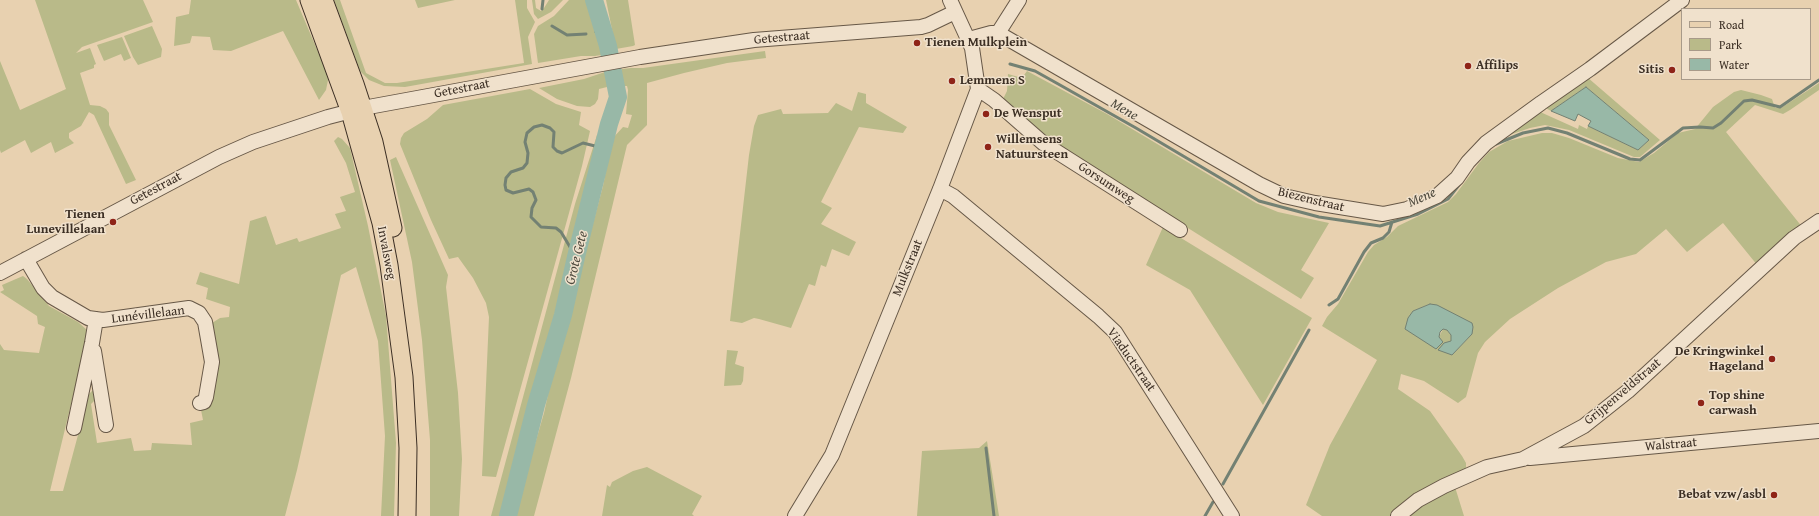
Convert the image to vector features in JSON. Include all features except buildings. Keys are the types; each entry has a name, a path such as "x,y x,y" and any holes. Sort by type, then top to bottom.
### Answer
{"main road":[{"name":"Invalsweg","path":"309,0 357,110 383,179 405,296 415,378 419,447 418,516"},
{"name":"Invalsweg","path":"324,0 357,110 381,223 395,299 404,377 408,448 407,516"}],"street":[{"path":"969,39 991,33 998,34 1019,0"},
{"name":"Biezenstraat","path":"998,34 1259,184 1284,196 1315,203 1383,214 1407,209 1437,196 1457,178 1468,162 1486,143 1590,69 1682,0"},
{"name":"Getestraat","path":"0,273 219,156 298,126 357,110 612,62 754,40 921,27 928,25 953,6"},
{"name":"Mulkstraat","path":"796,516 832,455 940,189 978,89 975,59 969,39 953,6"},
{"name":"Gorsumweg","path":"978,89 994,100 1043,143 1180,230"},
{"name":"Viaductstraat","path":"940,189 953,196 1098,316 1115,332 1232,516"},
{"name":"Grijpenveldstraat","path":"1398,516 1418,500 1452,483 1487,467 1524,459 1584,426 1628,391 1794,238 1819,221"},
{"name":"Lunévillelaan","path":"26,259 43,288 52,297 88,318 103,320 189,308 199,313 205,322 212,362 206,397 204,402 200,403"},
{"name":"Lunévillelaan","path":"74,428 96,319"},
{"name":"Lunévillelaan","path":"92,343 106,425"},
{"name":"Walstraat","path":"1524,459 1819,431"}],"green space":[{"path":"35,0 143,0 153,22 82,47 76,53 90,48 96,64 94,65 94,68 80,73 90,105 100,106 106,109 109,113 109,125 136,180 126,184 94,115 89,112 81,126 69,133 69,138 74,143 55,153 51,142 31,153 25,140 1,153 0,61 20,110 66,89"},
{"path":"191,0 296,0 327,73 328,80 326,90 319,100 283,31 231,51 213,50 210,37 192,36 190,43 174,46 176,17 189,14"},
{"path":"334,0 340,0 366,73 385,83 397,83 524,63 515,0 527,0 527,8 535,22 528,37 532,64 405,87 384,86 369,80 360,71"},
{"path":"415,0 455,0 418,8"},
{"path":"532,0 535,0 536,8 541,11 549,0 563,0 551,12 538,19 534,14"},
{"path":"569,0 589,0 595,30 604,43 605,51 601,55 581,56 538,63 534,34 538,26 554,16"},
{"path":"606,0 628,0 635,45 616,49"},
{"path":"152,26 162,49 161,57 138,65 124,36"},
{"path":"122,37 131,58 124,61 121,54 104,61 97,45"},
{"path":"765,51 766,58 727,63 647,83 647,125 627,145 571,378 534,516 514,516 544,413 551,381 603,186 612,139 623,127 628,128 632,115 626,114 628,90 627,86 622,86 620,73 622,73 622,69 643,68"},
{"path":"1027,71 1107,114 1256,203 1278,212 1329,223 1301,270 1314,278 1301,299 1043,137 1001,103 1007,91 1008,74 1022,78"},
{"path":"605,72 606,76 609,75 611,86 599,89 598,99 595,104 590,107 577,106 557,99 539,88 584,79"},
{"path":"1587,77 1660,140 1640,157 1634,157 1569,130 1545,125 1530,128 1497,139 1538,111 1578,129 1579,125 1587,129 1588,126 1638,150 1649,140 1586,87 1551,111 1544,107"},
{"path":"1819,83 1819,90 1783,114 1755,105 1726,132 1803,228 1758,266 1723,223 1687,252 1666,229 1636,254 1606,262 1558,288 1510,319 1485,342 1478,353 1466,397 1458,403 1424,381 1401,374 1398,389 1430,411 1462,456 1466,463 1466,469 1392,516 1322,516 1306,505 1330,445 1377,360 1322,326 1327,317 1338,304 1368,252 1374,245 1387,237 1398,226 1448,202 1489,152 1508,141 1542,133 1552,133 1569,138 1618,158 1639,162 1654,153 1678,133 1695,129 1713,107 1734,92 1741,90 1761,95 1772,99 1775,108 1781,108","holes":["1430,304 1472,334 1452,355 1448,343 1451,341 1451,335 1447,330 1443,329 1439,337 1413,311"]},
{"path":"530,89 556,104 581,112 579,125 590,131 582,166 496,477 482,476 489,317 486,303 473,278 458,257 449,259 431,220 400,144 404,133 427,119 443,105"},
{"path":"858,92 866,94 866,103 907,127 903,133 859,127 821,202 832,208 821,224 856,242 849,256 832,249 826,267 821,265 815,286 809,284 791,328 754,318 742,323 730,321 749,155 754,126 758,115 781,109 783,114 828,113 836,103 852,111"},
{"path":"597,135 603,136 603,138 579,229 572,246 503,516 491,516 575,204"},
{"path":"338,137 342,139 350,148 368,226 386,316 396,443 394,516 381,516 385,436 378,341 356,267 341,275 297,470 285,516 0,516 0,344 4,350 39,353 45,327 38,324 37,316 0,292 4,290 2,285 23,276 49,306 78,322 87,330 88,334 50,491 63,491 89,394 92,391 95,391 98,397 91,404 97,443 131,438 134,451 151,450 152,443 192,445 190,423 203,420 200,405 212,323 220,318 229,317 230,307 206,299 208,288 196,284 200,272 239,284 250,221 266,216 276,245 297,238 299,242 341,228 335,214 346,211 340,197 355,192 346,163 334,141"},
{"path":"396,157 448,275 446,287 458,393 462,459 459,516 430,516 430,440 422,340 412,262 390,160"},
{"path":"1163,227 1312,318 1263,405 1190,290 1146,265"},
{"path":"727,350 738,351 735,364 744,367 743,381 741,385 724,386"},
{"path":"987,441 999,516 917,516 922,451 979,448"},
{"path":"647,467 702,496 692,514 694,516 602,516 607,485 610,487 612,482 633,471"},
{"path":"1455,487 1464,516 1408,516 1425,501"}],"water":[{"path":"1586,87 1649,140 1638,150 1588,126 1591,121 1578,114 1575,121 1551,111"},
{"path":"1430,304 1437,305 1472,323 1472,334 1452,355 1438,350 1444,343 1451,341 1451,335 1447,330 1443,329 1440,332 1439,337 1443,342 1436,349 1405,329 1408,318 1413,311"}],"waterway":[{"path":"542,9 543,0"},
{"name":"Grote Gete","path":"508,516 536,405 563,315 609,124 618,97 608,46 594,0"},
{"path":"552,26 567,35 586,34"},
{"path":"596,32 602,29"},
{"name":"Mene","path":"1010,64 1035,71 1136,128 1259,201 1319,217 1380,226 1418,214 1448,199 1459,185"},
{"name":"Mene","path":"1496,144 1523,133 1548,128 1567,133 1630,159 1640,160 1683,128 1713,128 1721,123 1744,101 1752,100 1780,107 1819,80"},
{"name":"Mene","path":"615,82 621,81"},
{"path":"576,257 561,232 556,228 541,227 531,217 532,208 536,200 533,192 529,189 513,193 506,190 506,178 511,172 523,168 527,163 528,153 525,142 527,133 534,127 542,125 550,128 554,132 553,147 562,153 583,143 603,148"},
{"path":"1329,305 1338,299 1364,252 1371,243 1383,238 1389,232 1392,222"},
{"path":"1223,484 1309,330"},
{"path":"986,448 994,516"},
{"path":"1205,516 1213,502"}],"place":[{"name":"Tienen Mulkplein","path":"917,43"},
{"name":"Affilips","path":"1468,66"},
{"name":"Sitis","path":"1672,70"},
{"name":"Lemmens S","path":"952,81"},
{"name":"De Wensput","path":"986,114"},
{"name":"Willemsens Natuursteen","path":"988,147"},
{"name":"Tienen Lunevillelaan","path":"113,222"},
{"name":"De Kringwinkel Hageland","path":"1772,359"},
{"name":"Top shine carwash","path":"1701,403"},
{"name":"Bebat vzw/asbl","path":"1774,495"}]}
